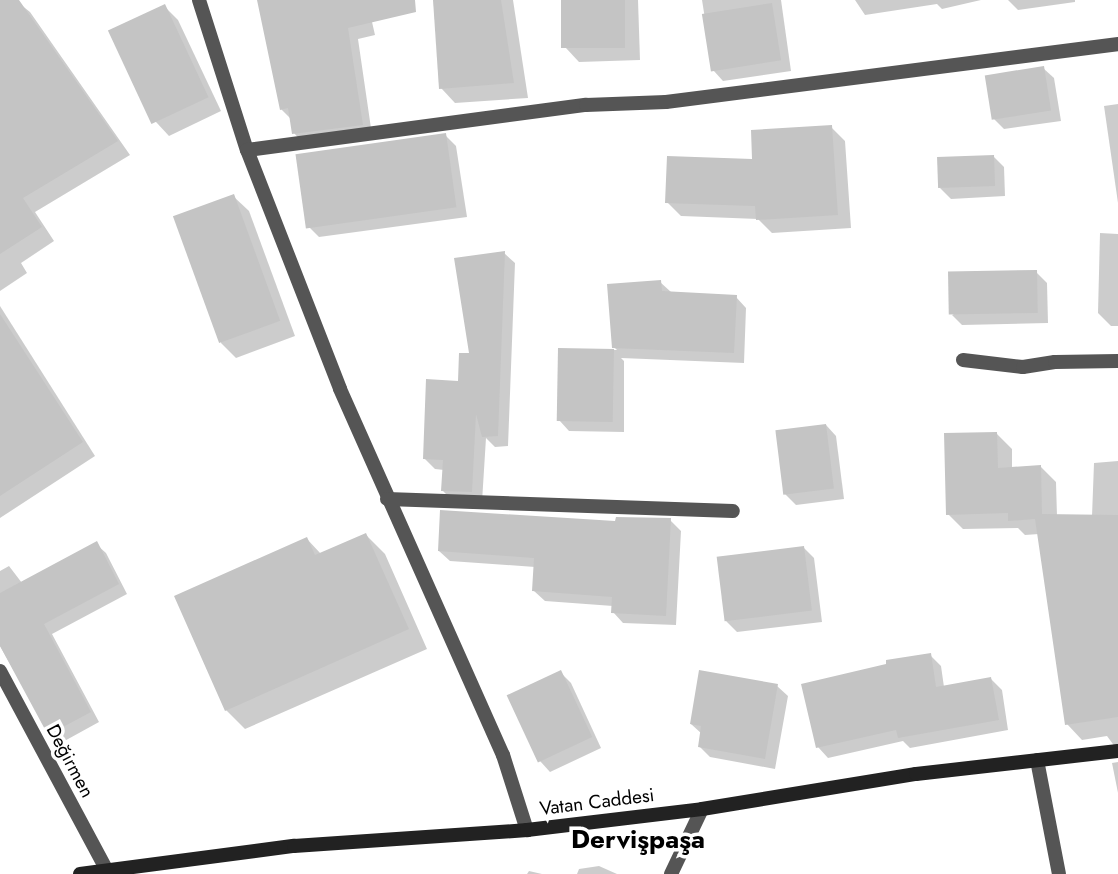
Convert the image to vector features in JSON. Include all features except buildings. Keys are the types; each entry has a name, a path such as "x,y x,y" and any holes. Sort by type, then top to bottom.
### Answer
{"street":[{"path":"199,0 247,150 340,389 503,755 527,830"},
{"path":"247,150 586,105 666,102 1118,44"},
{"path":"963,360 1023,367 1055,362 1118,361"},
{"path":"387,499 733,511"},
{"name":"Değirmen","path":"0,671 108,872"},
{"name":"Vatan Caddesi","path":"80,874 294,846 527,830 702,808 916,774 1118,751"},
{"path":"1037,760 1059,874"},
{"path":"671,874 702,808"}],"district":[{"name":"Dervişpaşa","path":"638,840"}]}
